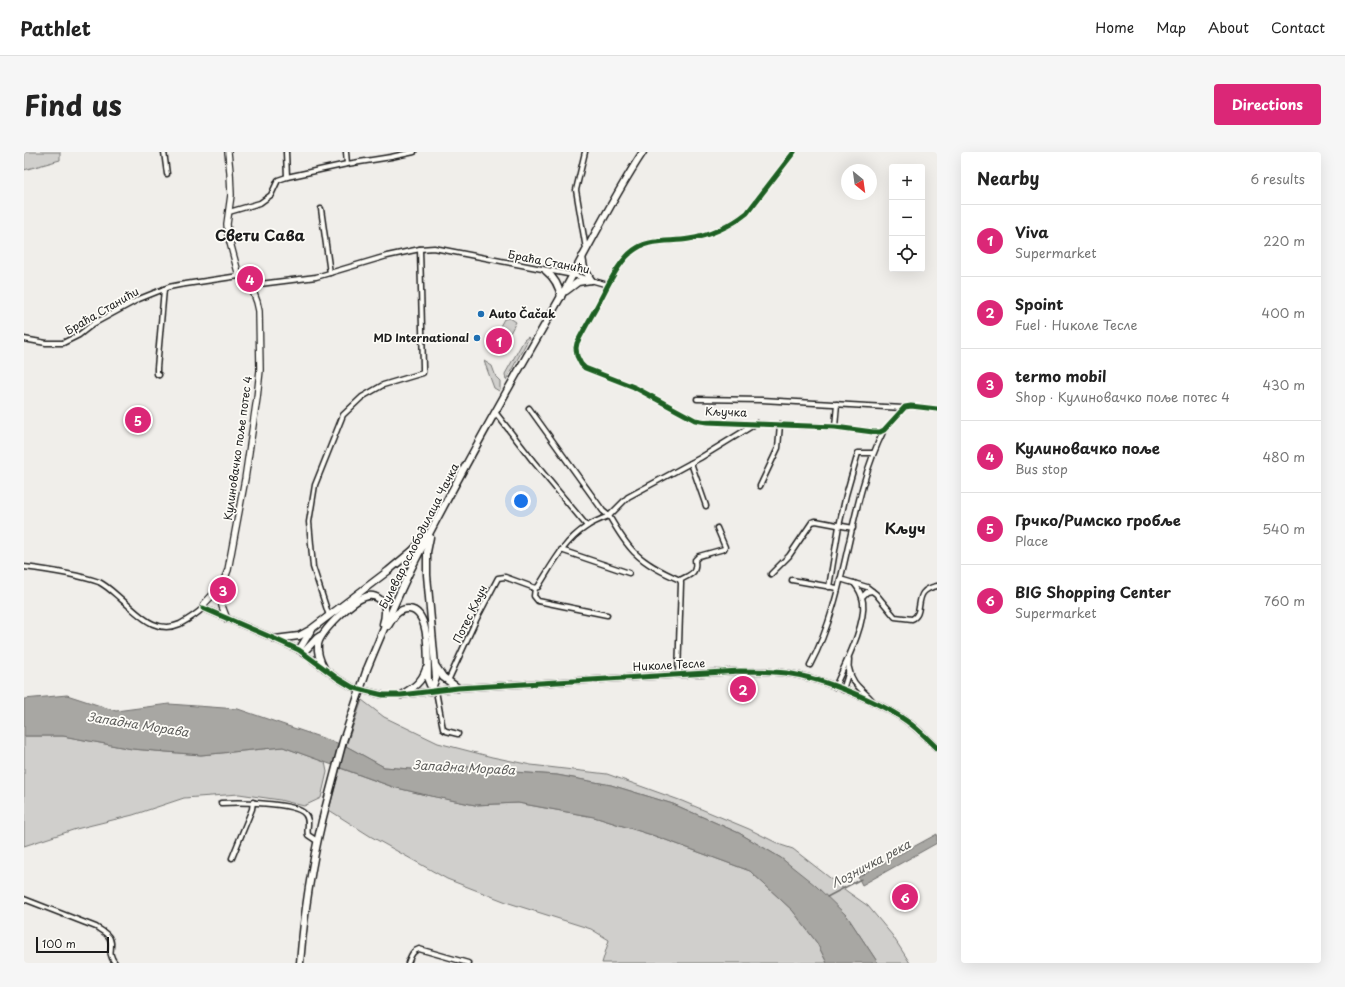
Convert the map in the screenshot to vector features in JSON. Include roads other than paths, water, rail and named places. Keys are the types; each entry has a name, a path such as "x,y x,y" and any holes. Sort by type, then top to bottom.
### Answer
{"main road":[{"name":"Булевар ослободилаца Чачка","path":"300,963 304,921 317,841 322,821 343,741 367,669 383,631 411,570 495,412 561,297 586,249 643,152"},
{"path":"561,297 571,286 578,282 591,280 584,268 582,257"},
{"path":"546,271 554,278 558,285 561,297"},
{"path":"275,639 299,636 310,630 388,571 430,533"},
{"path":"430,533 427,552 427,575 436,678 433,690"},
{"path":"324,668 319,657 319,640 330,626 350,606 360,599 370,596 378,598 384,606 385,612 383,631"},
{"path":"383,631 388,627 395,615 399,612 410,609 417,613 425,626 428,680 433,690"},
{"path":"301,652 310,630"},
{"path":"301,652 317,638 323,636"},
{"path":"435,665 441,675 458,688"},
{"path":"401,695 421,681 427,667"}],"street":[{"path":"164,152 167,174"},
{"path":"228,152 231,195 227,224 228,235 239,276 250,283"},
{"path":"286,152 287,177"},
{"path":"346,152 347,164"},
{"path":"229,212 260,204 270,195 278,180 287,177 414,152"},
{"name":"Браћа Станићи","path":"585,152 576,190 586,249"},
{"path":"608,285 624,260 636,248 645,244 703,236 741,217 747,212 794,152"},
{"path":"321,209 330,273"},
{"name":"Браћа Станићи","path":"250,283 260,284 285,282 316,277 387,256 420,249 434,248 591,280 608,285"},
{"path":"329,617 313,567 309,522 315,485 343,415 362,397 383,385 423,373 420,249"},
{"name":"Браћа Станићи","path":"24,339 46,343 63,343 79,335 93,324 133,302 164,289 179,285 239,276"},
{"name":"Кулиновачко поље потес 4","path":"203,608 204,604 222,585 230,563 245,479 257,398 260,370 258,311 256,298 250,283"},
{"name":"Кључка","path":"608,285 577,343 576,351 580,364 593,372 634,387 695,420 707,422 835,427 873,432 880,432 884,430"},
{"path":"159,375 157,374 157,368 164,289"},
{"name":"Кључка","path":"696,399 762,400 903,408 911,406 937,409"},
{"path":"835,427 837,404"},
{"path":"529,408 634,552 660,572 680,580"},
{"path":"810,665 825,631 838,588 865,478 873,453 884,430 903,408"},
{"path":"495,412 533,461 587,526"},
{"path":"606,615 538,601 534,596 536,588 561,550 587,526 609,516 628,497 691,463 757,423"},
{"path":"760,486 778,448 780,424"},
{"path":"829,587 839,526 858,453 873,453"},
{"path":"691,463 706,506"},
{"path":"771,574 789,556 812,522 816,521 853,528"},
{"path":"680,580 693,573 695,570 695,560 699,556 724,549 725,547 717,528"},
{"path":"561,550 629,573"},
{"path":"24,567 71,575 100,583 116,594 144,619 153,625 164,628 173,627 190,619 203,608 275,639 301,652 324,668"},
{"name":"Потес Кључ","path":"448,681 477,618 498,578 505,577 536,588"},
{"path":"840,579 861,584 872,591 892,615 898,617 912,618 917,615 923,594 937,586"},
{"path":"678,675 680,580"},
{"path":"792,580 838,588"},
{"path":"835,687 849,657 862,614 862,597 854,583"},
{"name":"Кулиновачко поље потес 4","path":"222,585 222,606 227,619"},
{"path":"862,597 867,592 872,591"},
{"path":"849,657 850,676 855,684 876,704"},
{"name":"Николе Тесле","path":"324,668 341,681 352,687 384,695 401,695 458,688 740,671 771,671 787,673 844,690 876,704 912,725 937,748"},
{"path":"844,690 849,668"},
{"path":"433,690 443,729 458,734"},
{"path":"232,858 252,809 253,802"},
{"path":"221,803 253,802 292,808 301,811 306,815 308,821 308,835 317,841"},
{"path":"24,898 96,926 106,933 110,938 110,953 115,963"},
{"path":"408,963 414,951 419,948 468,963"}],"water":[{"name":"Западна Морава","path":"67,695 116,711 169,704 238,709 346,746 384,767 436,771 475,766 499,771 557,775 611,785 673,804 739,833 781,858 815,885 847,916 878,963 827,963 817,943 793,911 750,871 655,836 594,817 518,803 475,805 426,795 393,787 283,747 201,755 132,749 63,736 24,736 24,699"},
{"path":"937,834 937,843 862,885 858,877"}],"waterway":[{"name":"Лозничка река","path":"827,897 861,879"}],"place":[{"name":"Кулиновачко поље","path":"250,279"},
{"name":"Auto Čačak","path":"481,314"},
{"name":"MD International","path":"477,338"},
{"name":"Viva","path":"499,341"},
{"name":"Грчко/Римско гробље","path":"138,420"},
{"name":"termo mobil","path":"223,590"},
{"name":"Spoint","path":"743,689"},
{"name":"BIG Shopping Center","path":"905,897"}],"district":[{"name":"Свети Сава","path":"260,236"},
{"name":"Кључ","path":"905,529"}]}
